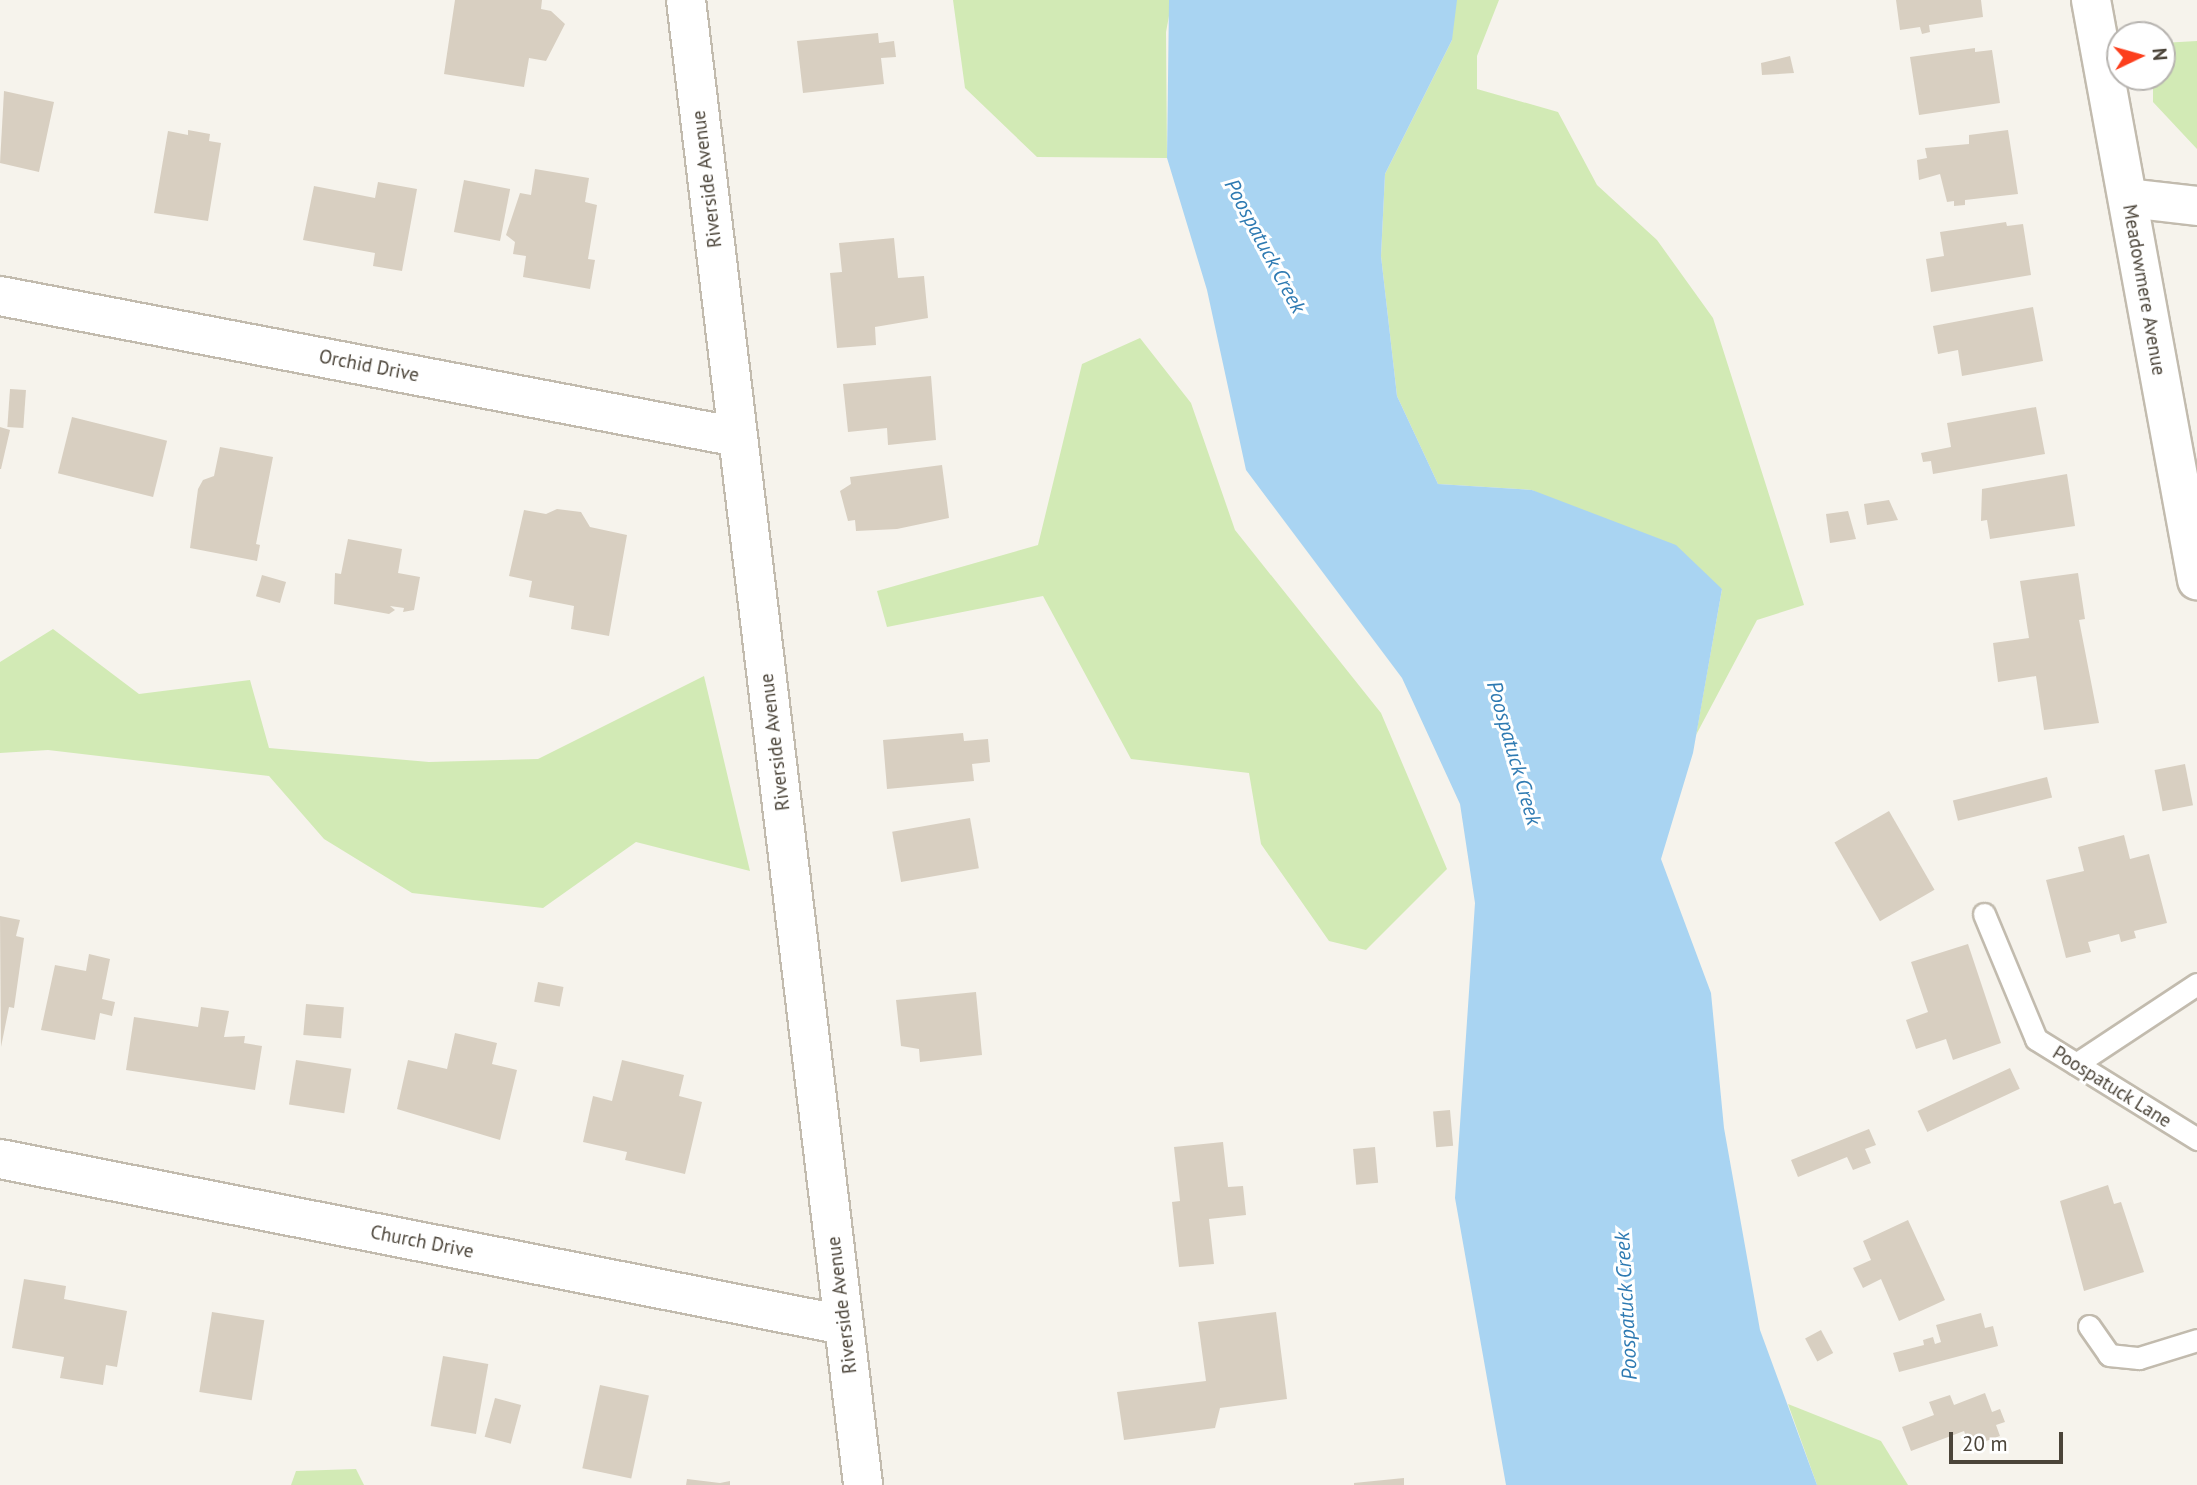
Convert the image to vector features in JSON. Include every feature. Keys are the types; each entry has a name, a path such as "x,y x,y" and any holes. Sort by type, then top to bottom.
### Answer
{"street":[{"name":"Riverside Avenue","path":"686,0 863,1485"},
{"name":"Meadowmere Avenue","path":"2091,0 2197,580"},
{"path":"2127,198 2197,206"},
{"name":"Orchid Drive","path":"0,296 738,437"},
{"name":"Church Drive","path":"0,1159 844,1325"}],"lane":[{"name":"Poospatuck Lane","path":"1984,914 2036,1040 2197,1139"},
{"path":"2076,1064 2196,983"},
{"path":"2089,1326 2109,1355 2139,1358 2197,1340"}],"green space":[{"path":"953,0 1172,0 1166,32 1167,158 1037,157 965,88"},
{"path":"1451,0 1499,0 1477,56 1477,89 1558,112 1597,185 1657,240 1713,318 1804,605 1757,620 1696,735 1722,589 1532,490 1438,484 1397,396 1381,256 1385,174 1452,40"},
{"path":"2197,41 2197,149 2153,102 2153,91 2176,91 2176,42"},
{"path":"1140,338 1191,403 1235,530 1381,713 1447,869 1366,950 1329,941 1261,844 1249,773 1131,759 1043,596 887,627 877,591 1038,545 1082,364"},
{"path":"53,629 139,694 250,680 269,748 429,762 538,759 704,676 750,871 636,842 543,908 412,893 324,839 269,776 48,750 0,753 0,662"},
{"path":"1788,1404 1881,1441 1908,1485 1817,1485"},
{"path":"356,1469 364,1485 291,1485 296,1471"}],"water":[{"name":"Poospatuck Creek","path":"1169,0 1457,0 1452,40 1385,174 1381,256 1397,396 1438,484 1532,490 1676,545 1722,589 1693,753 1661,859 1711,993 1724,1128 1760,1330 1817,1485 1506,1485 1455,1198 1475,903 1460,804 1402,678 1246,470 1207,290 1167,158"}],"building":[{"path":"455,0 542,0 541,9 551,11 565,24 546,61 529,58 524,87 444,74"},
{"path":"1896,0 1981,0 1983,17 1929,25 1930,32 1922,34 1920,27 1900,30"},
{"path":"878,33 879,43 894,41 896,57 881,58 884,84 803,93 797,41"},
{"path":"1975,48 1975,52 1992,50 2000,103 1919,115 1910,57"},
{"path":"1790,56 1794,73 1762,75 1761,63"},
{"path":"4,91 54,102 39,172 0,163"},
{"path":"188,130 210,134 209,141 221,143 208,221 154,213 168,131 188,135"},
{"path":"2008,130 2018,194 1965,200 1965,205 1954,206 1954,201 1947,202 1940,174 1919,180 1917,160 1927,158 1925,148 1969,144 1969,135"},
{"path":"535,169 589,178 585,202 597,205 588,259 595,260 590,289 523,277 526,256 513,254 515,242 506,235 520,193 531,195"},
{"path":"464,180 510,189 500,241 454,232"},
{"path":"378,182 417,189 402,271 373,266 375,253 303,240 314,186 375,198"},
{"path":"2006,222 2007,226 2023,224 2031,275 1931,292 1926,259 1944,256 1940,232"},
{"path":"894,238 898,278 924,276 928,318 875,327 876,345 837,348 830,273 842,272 839,243"},
{"path":"2033,307 2043,361 1962,376 1958,350 1938,354 1933,326"},
{"path":"931,376 936,440 888,445 887,428 848,432 843,384"},
{"path":"10,389 26,390 23,428 7,427"},
{"path":"2036,407 2045,454 1933,474 1931,461 1923,462 1921,453 1951,447 1947,423"},
{"path":"72,417 167,441 153,497 58,473"},
{"path":"0,427 10,430 1,469 0,469"},
{"path":"220,447 273,457 256,544 260,545 257,561 190,548 198,489 203,480 214,476"},
{"path":"942,465 949,518 897,529 856,531 855,520 848,521 840,491 851,484 850,477"},
{"path":"2067,474 2075,526 1990,539 1987,520 1981,521 1982,489"},
{"path":"1889,500 1898,520 1867,525 1864,504"},
{"path":"557,509 581,512 590,527 627,535 609,636 571,629 574,606 529,597 532,581 509,576 524,510 546,514"},
{"path":"1848,511 1856,539 1830,543 1826,514"},
{"path":"348,539 402,549 398,573 420,577 414,610 403,612 404,608 390,606 395,610 389,614 334,604 335,573 341,574"},
{"path":"2078,573 2085,619 2079,620 2099,723 2044,730 2036,676 1998,682 1993,643 2029,638 2020,581"},
{"path":"262,575 286,582 280,603 256,596"},
{"path":"963,733 964,741 988,739 990,762 972,764 974,781 887,789 883,740"},
{"path":"2185,764 2193,805 2163,811 2155,770"},
{"path":"2047,777 2052,797 1958,821 1953,800"},
{"path":"1889,811 1934,890 1880,921 1834,842"},
{"path":"970,818 979,868 901,882 892,832"},
{"path":"2124,835 2130,859 2149,854 2167,923 2134,931 2136,938 2121,942 2119,934 2088,942 2091,952 2066,958 2046,880 2084,871 2078,847"},
{"path":"0,916 20,920 16,936 24,938 14,1008 9,1007 1,1047"},
{"path":"1968,944 2001,1043 1953,1060 1946,1039 1916,1049 1906,1020 1928,1012 1911,962"},
{"path":"89,954 110,959 102,999 115,1002 112,1016 100,1013 95,1040 41,1030 55,965 86,971"},
{"path":"538,982 564,987 560,1007 534,1002"},
{"path":"976,992 982,1055 920,1062 919,1049 901,1046 896,1000"},
{"path":"306,1004 344,1007 341,1038 303,1035"},
{"path":"201,1007 229,1011 224,1037 245,1036 244,1043 262,1046 255,1090 126,1070 134,1017 198,1027"},
{"path":"455,1033 497,1043 492,1064 517,1070 500,1140 397,1109 408,1060 447,1069"},
{"path":"296,1060 351,1069 344,1113 289,1104"},
{"path":"622,1060 684,1075 679,1096 702,1102 685,1174 625,1160 627,1152 583,1142 593,1096 612,1101"},
{"path":"2010,1068 2020,1089 1927,1132 1918,1111"},
{"path":"1450,1110 1453,1146 1436,1147 1433,1111"},
{"path":"1869,1129 1876,1145 1865,1149 1871,1163 1853,1170 1847,1157 1798,1177 1791,1160"},
{"path":"1223,1142 1228,1187 1243,1186 1246,1215 1209,1219 1214,1264 1179,1267 1172,1202 1180,1201 1174,1147"},
{"path":"1375,1147 1378,1183 1356,1185 1353,1149"},
{"path":"2108,1185 2114,1204 2121,1202 2144,1272 2084,1291 2060,1201"},
{"path":"1908,1220 1945,1300 1899,1321 1881,1279 1863,1288 1853,1268 1871,1260 1863,1241"},
{"path":"24,1279 66,1286 64,1299 127,1311 117,1367 106,1365 103,1385 60,1378 64,1357 12,1348"},
{"path":"212,1312 264,1320 252,1400 199,1392"},
{"path":"1276,1312 1287,1399 1220,1408 1215,1428 1124,1440 1117,1392 1206,1381 1198,1322"},
{"path":"1981,1313 1985,1328 1993,1326 1998,1346 1899,1372 1893,1353 1924,1345 1923,1340 1933,1337 1935,1344 1941,1342 1936,1325"},
{"path":"1821,1330 1833,1353 1817,1361 1805,1338"},
{"path":"443,1356 488,1364 476,1434 431,1426"},
{"path":"600,1385 649,1395 631,1479 582,1468"},
{"path":"1985,1393 1992,1412 2000,1409 2005,1422 1996,1425 2000,1436 1970,1447 1964,1431 1911,1451 1902,1427 1934,1415 1929,1402 1950,1395 1954,1405"},
{"path":"495,1398 521,1405 511,1444 485,1437"},
{"path":"1404,1478 1404,1485 1354,1485 1354,1483"},
{"path":"687,1479 720,1483 730,1481 730,1485 686,1485"}]}
